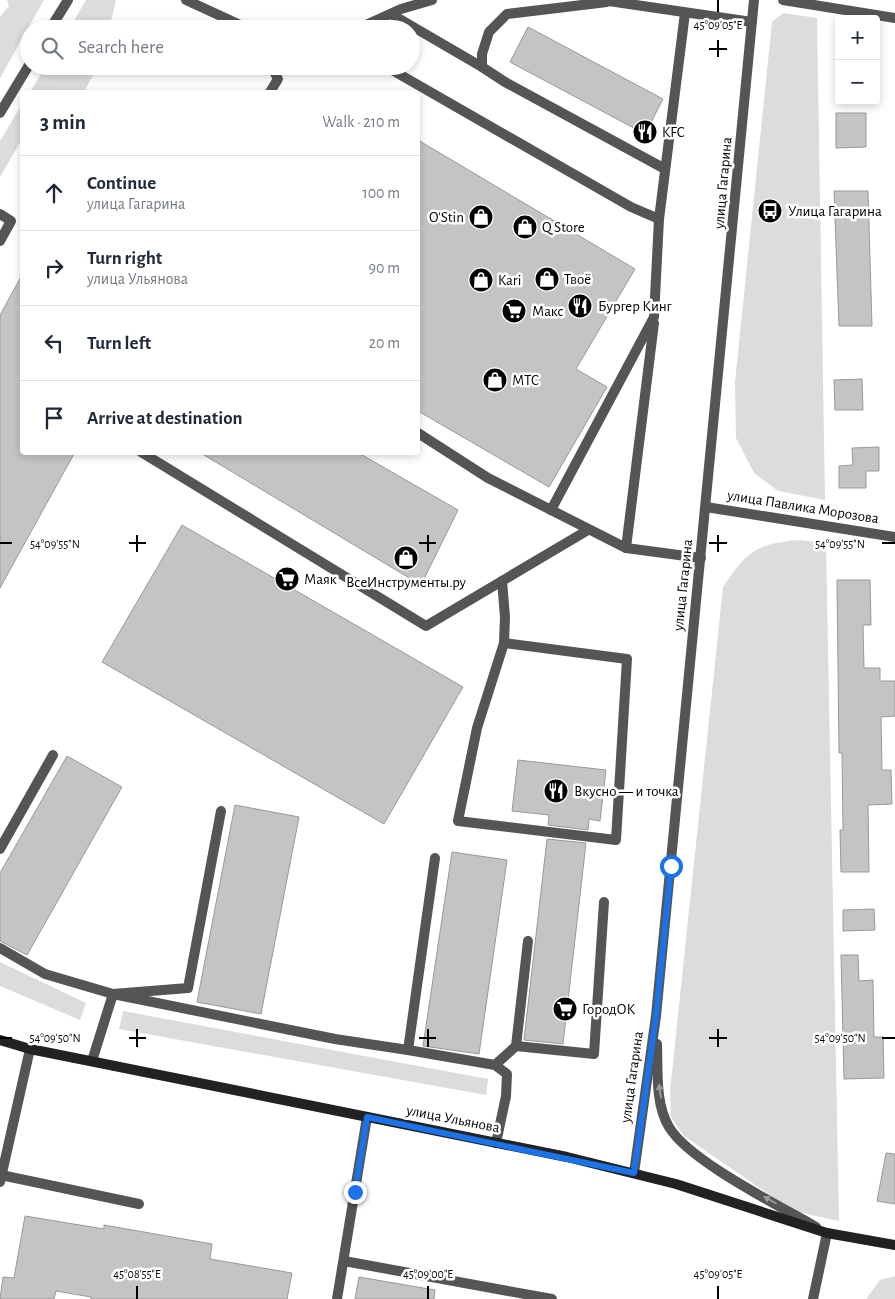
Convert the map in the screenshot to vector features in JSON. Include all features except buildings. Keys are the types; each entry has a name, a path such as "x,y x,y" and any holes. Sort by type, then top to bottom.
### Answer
{"main road":[{"name":"улица Ульянова","path":"0,1040 30,1049 496,1143 634,1173 676,1184 827,1233 895,1245"}],"street":[{"path":"56,20 68,0"},
{"path":"186,0 229,20"},
{"path":"377,20 432,0"},
{"name":"улица Гагарина","path":"634,1173 656,1016 754,0"},
{"path":"783,0 895,18"},
{"path":"482,67 482,54 489,32 507,14 604,1 752,22"},
{"path":"626,548 654,317 659,219 685,13"},
{"path":"390,14 400,20"},
{"path":"420,31 505,82 665,169"},
{"path":"0,113 23,75"},
{"path":"271,90 278,78 276,75"},
{"path":"401,75 631,207 659,219"},
{"path":"0,214 11,221 0,241"},
{"path":"551,510 654,317"},
{"path":"420,434 488,478 626,548 701,558"},
{"path":"146,455 426,626 588,530"},
{"name":"улица Павлика Морозова","path":"706,507 895,537"},
{"path":"502,581 505,617 504,643 478,728 458,821 616,840 627,659 504,643"},
{"path":"0,849 53,755"},
{"path":"113,994 188,988 221,811"},
{"path":"408,1050 436,858"},
{"path":"516,1046 594,1054 604,902"},
{"path":"496,1065 516,1046 528,941"},
{"path":"0,948 45,974 113,994 335,1039 496,1065 507,1074 506,1096 496,1143"},
{"path":"92,1061 113,994"},
{"path":"656,1016 658,1078 662,1110 669,1127 687,1147 730,1178 827,1233 814,1299"},
{"path":"30,1049 1,1178 139,1204"},
{"path":"337,1299 367,1117"},
{"path":"344,1260 552,1299"}],"shaded area":[{"path":"7,0 44,0 33,20 20,20 20,43 0,78 0,17 9,6"},
{"path":"86,0 116,0 111,20 74,20"},
{"path":"783,13 817,18 825,500 778,491 754,473 736,438 735,382 772,22"},
{"path":"40,75 93,75 85,90 31,90"},
{"path":"20,107 20,142 0,177 0,141"},
{"path":"798,540 826,543 839,1221 793,1211 684,1136 671,1117 670,1091 723,587 739,565 753,552 772,544"},
{"path":"0,962 86,1003 80,1020 0,986"},
{"path":"123,1011 488,1079 486,1095 119,1029"},
{"path":"895,1276 895,1299 866,1299 880,1280"}],"place":[{"name":"KFC","path":"645,132"},
{"name":"Улица Гагарина","path":"770,211"},
{"name":"O'Stin","path":"481,217"},
{"name":"Q Store","path":"525,227"},
{"name":"Твоё","path":"547,279"},
{"name":"Kari","path":"481,280"},
{"name":"Бургер Кинг","path":"580,306"},
{"name":"Макс","path":"514,311"},
{"name":"МТС","path":"495,380"},
{"name":"ВсеИнструменты.ру","path":"406,558"},
{"name":"Маяк","path":"287,579"},
{"name":"Вкусно — и точка","path":"556,791"},
{"name":"ГородОК","path":"565,1009"}],"route":[{"path":"355,1192 367,1117 566,1157 634,1173 656,1016 671,866"}]}
